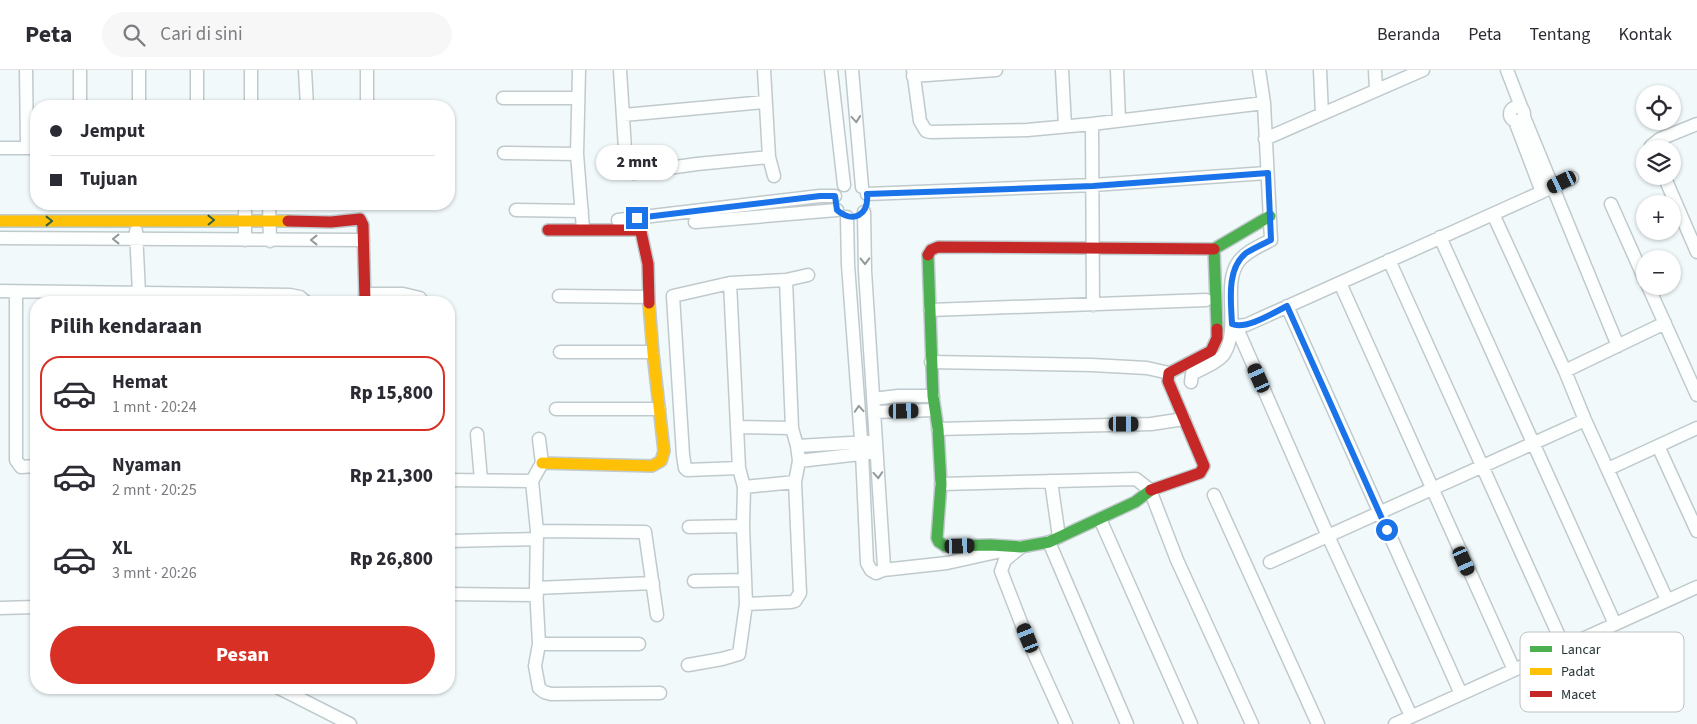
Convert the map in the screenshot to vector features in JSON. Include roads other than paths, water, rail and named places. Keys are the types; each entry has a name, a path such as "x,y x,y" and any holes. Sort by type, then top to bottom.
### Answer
{"street":[{"path":"26,70 30,122"},
{"path":"80,70 80,100"},
{"path":"139,70 139,100"},
{"path":"197,70 197,100"},
{"path":"251,70 251,100"},
{"path":"305,70 307,100"},
{"path":"367,70 367,100"},
{"path":"579,70 577,154 583,229"},
{"path":"620,70 626,165 629,171 633,173 769,157"},
{"path":"764,70 769,157 774,176"},
{"path":"831,70 844,185"},
{"path":"852,70 864,190 868,204 864,212 865,271 883,570"},
{"path":"996,70 913,73 920,121 928,132 1027,130 1264,103"},
{"path":"1062,70 1065,126"},
{"path":"1117,70 1119,120"},
{"path":"1191,382 1192,374 1223,356 1234,325 1232,278 1238,262 1246,254 1271,240 1264,103 1259,70"},
{"path":"1320,70 1322,114"},
{"path":"1375,70 1376,90"},
{"path":"1265,140 1423,70"},
{"path":"1507,70 1520,116 1547,189 1618,346"},
{"path":"502,98 578,98"},
{"path":"624,115 765,102"},
{"path":"1092,124 1093,305"},
{"path":"1659,140 1697,125"},
{"path":"0,148 30,148"},
{"path":"504,153 577,154"},
{"path":"1169,373 1168,381 1204,466 1200,473 1150,490 1135,502 1054,540 947,563 873,572 867,563 848,265 842,213 835,196 844,185 853,183 864,190 1093,186 1268,173"},
{"path":"1234,325 1246,325 1572,178"},
{"path":"1668,185 1697,252"},
{"path":"618,220 820,196 835,196"},
{"path":"1611,204 1636,260"},
{"path":"245,210 246,240"},
{"path":"269,210 270,241"},
{"path":"516,210 582,211"},
{"path":"695,222 842,213 856,217 864,212"},
{"path":"1493,214 1668,600"},
{"path":"1021,547 991,544 945,546 937,538 941,484 938,429 934,410 931,362 928,253 938,247 1214,249 1270,216"},
{"path":"0,221 270,220 331,222 360,219 363,224 365,296"},
{"path":"136,221 138,296"},
{"path":"542,463 648,466 659,464 664,451 652,352 648,297 648,258 646,244 641,232 636,230 548,230"},
{"path":"1440,237 1615,624"},
{"path":"0,238 270,241 362,240"},
{"path":"931,362 1092,365 1146,368 1169,373 1211,351 1217,338 1214,249"},
{"path":"1389,260 1557,632"},
{"path":"740,468 688,470 685,468 673,296 730,283 786,280 808,275"},
{"path":"746,604 792,602 796,601 799,596 795,482 798,460 797,446 792,428 786,280"},
{"path":"688,666 739,654 746,604 743,526 744,488 740,468 730,283"},
{"path":"1340,283 1514,670"},
{"path":"0,292 59,296"},
{"path":"16,292 16,460 22,467 30,466"},
{"path":"388,296 410,294 415,296"},
{"path":"1652,295 1665,323 1692,371 1697,395"},
{"path":"276,296 295,296"},
{"path":"559,296 648,297"},
{"path":"930,310 1206,300"},
{"path":"1287,306 1461,694"},
{"path":"1565,371 1665,323"},
{"path":"1234,325 1411,716"},
{"path":"560,352 652,352"},
{"path":"873,399 898,396 933,396"},
{"path":"556,409 659,409"},
{"path":"874,412 934,410"},
{"path":"938,429 1151,424 1184,419"},
{"path":"1270,562 1585,420"},
{"path":"739,427 792,428"},
{"path":"1608,468 1697,428"},
{"path":"477,434 481,480"},
{"path":"539,438 542,463 532,481 537,535 539,644 536,676 539,688 551,694 660,693"},
{"path":"797,446 876,448"},
{"path":"1658,446 1697,531"},
{"path":"798,460 861,447"},
{"path":"941,484 1136,479 1150,490 1177,560 1252,724"},
{"path":"455,480 532,481"},
{"path":"1051,481 1054,540 1127,724"},
{"path":"744,488 795,482"},
{"path":"1214,495 1318,724"},
{"path":"1100,518 1191,724"},
{"path":"689,527 743,526"},
{"path":"455,541 537,535 645,532 657,615"},
{"path":"1021,547 1005,560 1001,572 1066,724"},
{"path":"694,581 744,580"},
{"path":"455,594 537,592 653,583"},
{"path":"1597,632 1697,587"},
{"path":"0,608 30,607"},
{"path":"539,644 639,644"},
{"path":"1394,724 1520,667"},
{"path":"291,694 350,724"}]}
